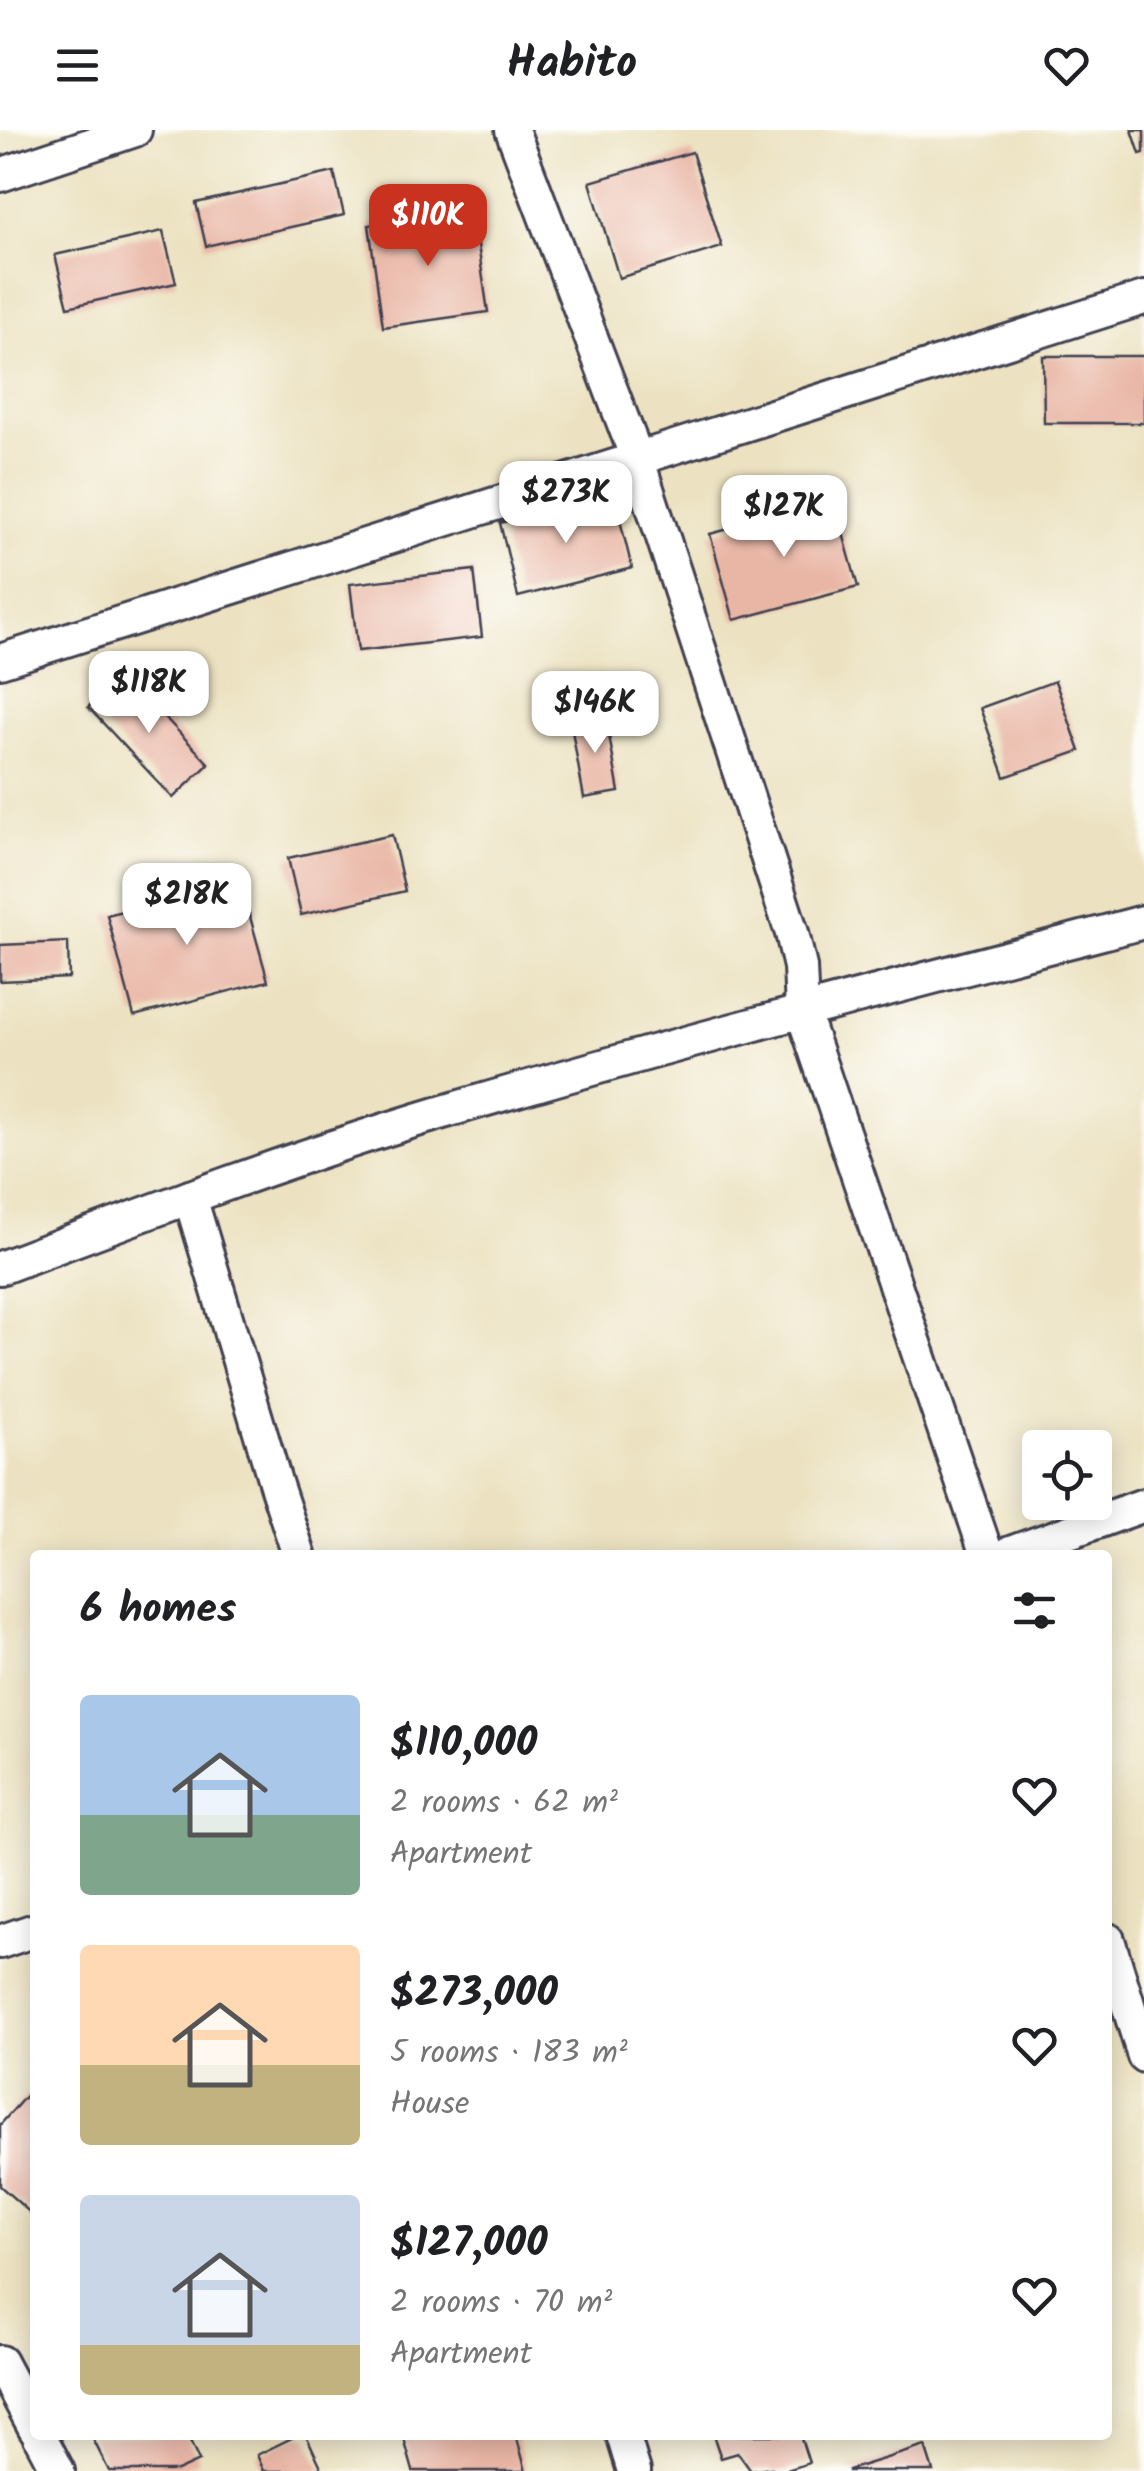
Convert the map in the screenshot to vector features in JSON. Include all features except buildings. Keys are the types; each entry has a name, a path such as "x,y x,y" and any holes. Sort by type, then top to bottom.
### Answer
{"street":[{"path":"0,175 134,130"},
{"path":"512,130 637,458 792,933 800,967 802,1011 985,1550"},
{"path":"0,661 1144,298"},
{"path":"0,1268 190,1196 440,1112 802,1011 1144,922"},
{"path":"190,1196 297,1550"},
{"path":"1019,1550 1144,1505"},
{"path":"0,1942 30,1932"},
{"path":"1112,1953 1144,2056"},
{"path":"14,2365 30,2413"},
{"path":"42,2440 58,2471"},
{"path":"625,2440 634,2471"}]}
